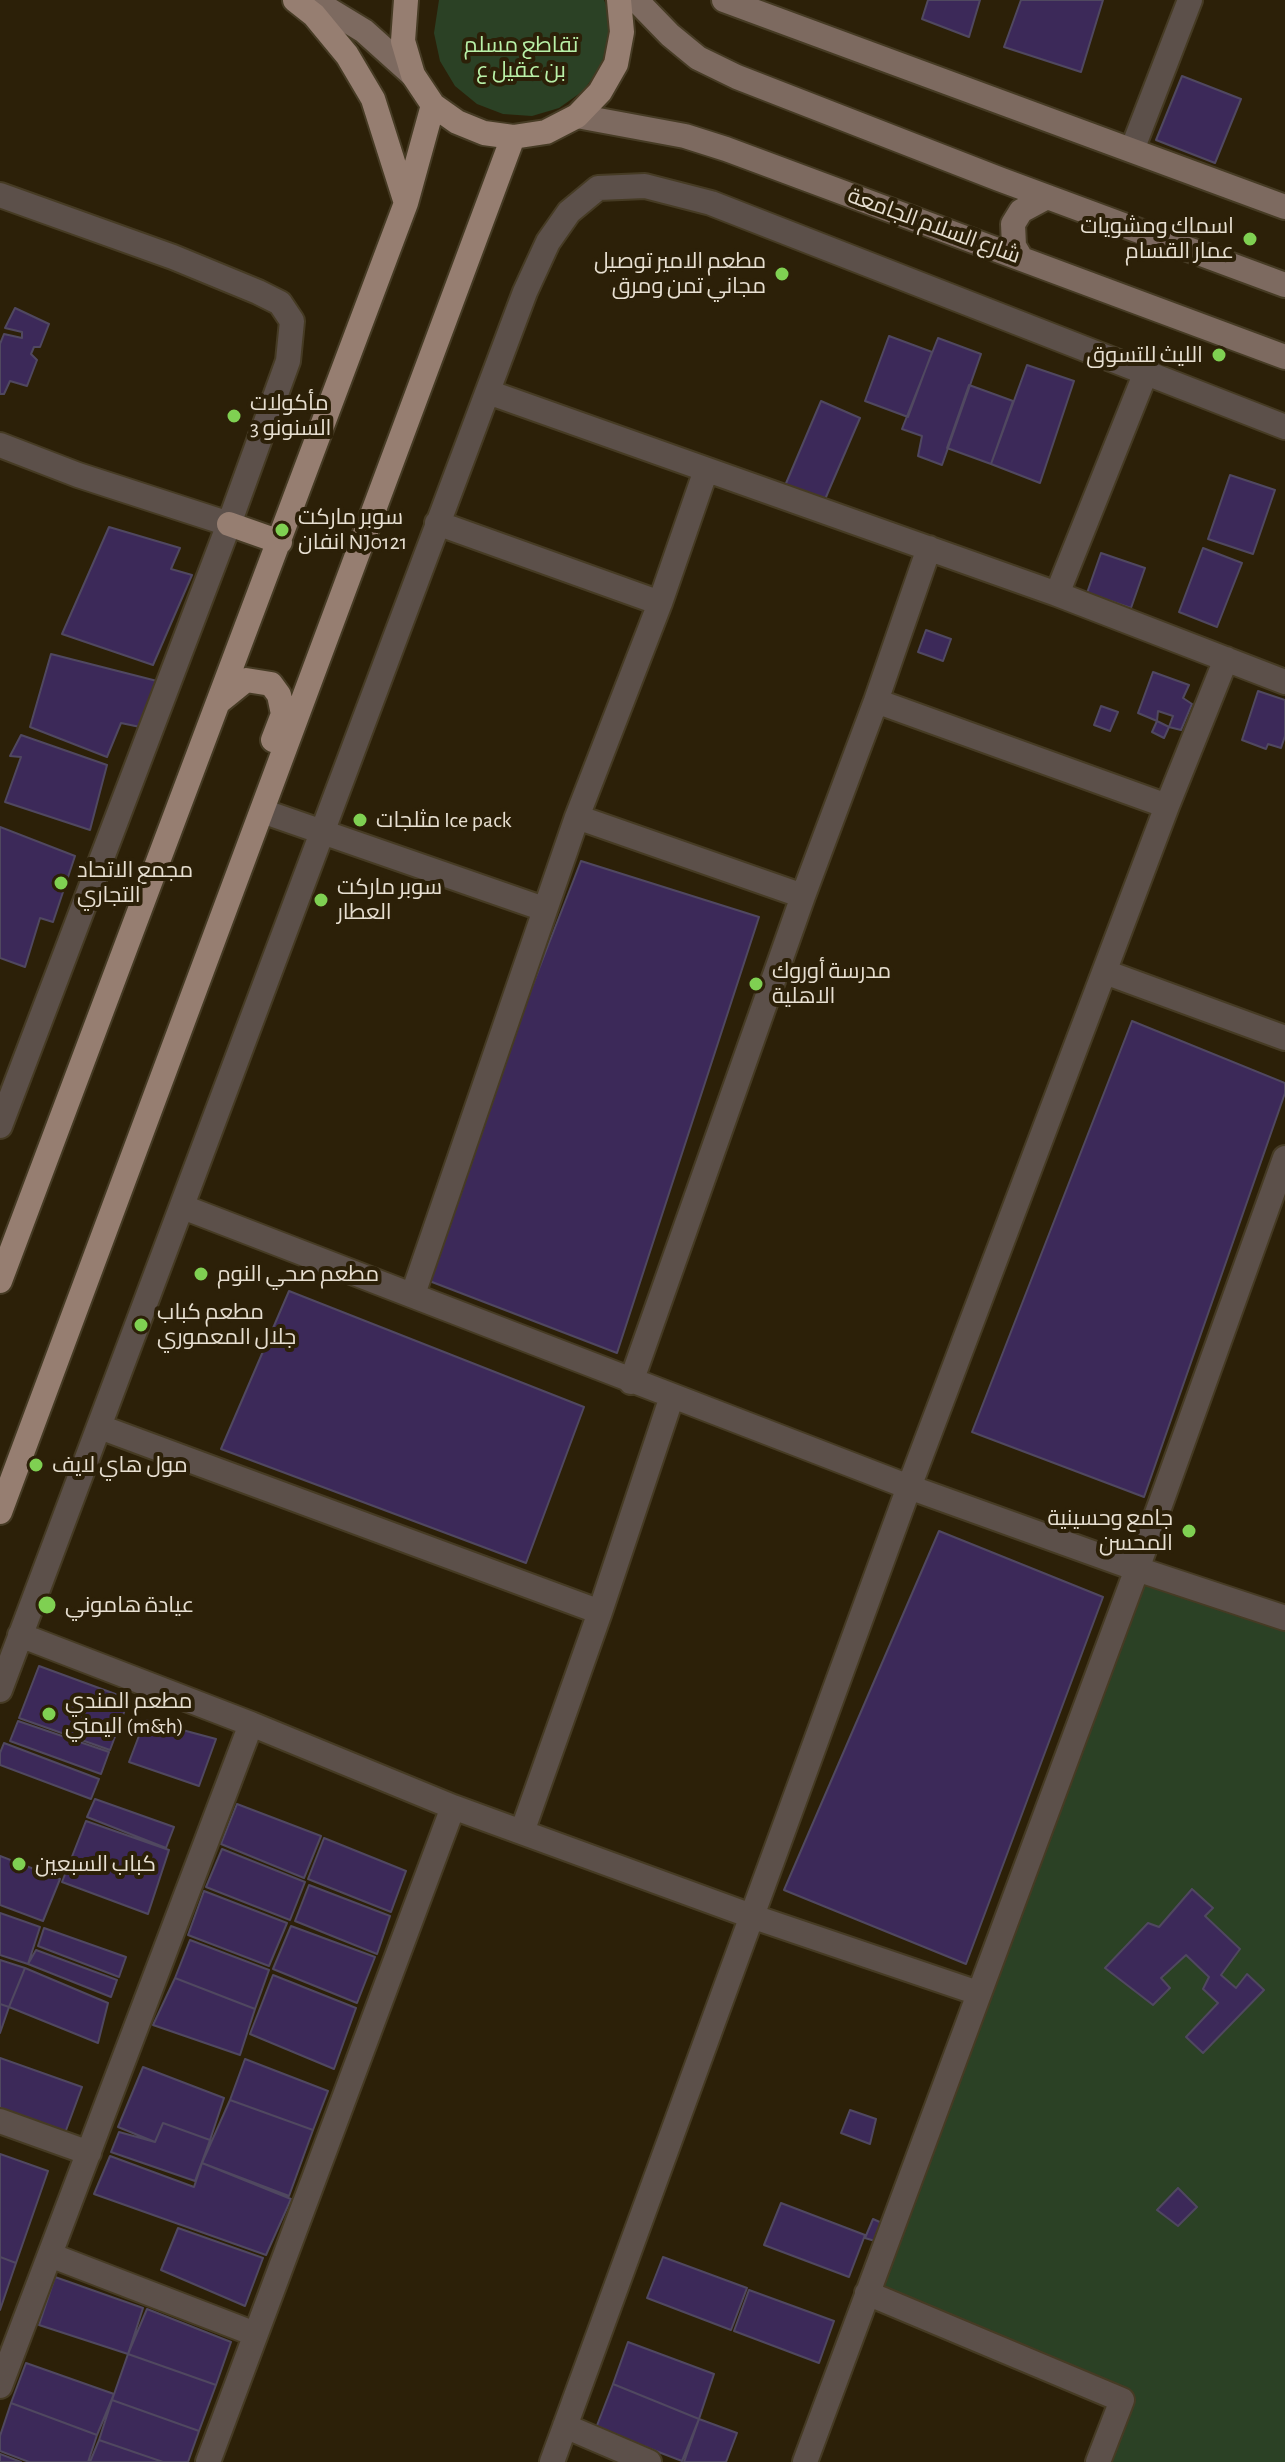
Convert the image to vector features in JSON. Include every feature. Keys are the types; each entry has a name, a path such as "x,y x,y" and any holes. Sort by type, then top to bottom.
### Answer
{"main road":[{"path":"295,0 314,15 347,55 373,99 406,203"},
{"path":"313,0 364,31 413,75 433,105 457,122 484,133 513,137 546,132 577,116 600,92 616,64 622,32 619,0"},
{"path":"406,0 403,41 413,75"},
{"path":"636,0 698,58 737,77 1285,285"},
{"path":"724,0 1285,207"},
{"path":"0,1281 406,203 433,105"},
{"name":"شارع السلام الجامعة","path":"577,116 685,136 726,149 1285,357"},
{"path":"0,1512 513,137"},
{"path":"1021,258 1014,246 1013,224 1021,211 1047,197"},
{"path":"229,524 280,542"},
{"path":"218,703 246,680 261,682 271,684 279,695 283,714 255,786 242,831 241,869"}],"street":[{"path":"1132,150 1190,0"},
{"path":"0,1690 525,292 548,242 569,212 598,188 645,186 711,203 1285,427"},
{"path":"0,195 173,257 280,303 292,321 288,361 229,524 0,1126"},
{"path":"1057,594 1146,372"},
{"path":"488,392 1057,594 1285,682"},
{"path":"0,445 78,475 229,524"},
{"path":"413,1294 544,909 660,603 706,470"},
{"path":"437,523 660,603"},
{"path":"631,1382 929,548"},
{"path":"552,2462 909,1487 1167,806 1226,659"},
{"path":"876,701 1167,806"},
{"path":"262,811 544,909"},
{"path":"577,817 803,896"},
{"path":"1105,972 1285,1038"},
{"path":"805,2462 1283,1167"},
{"path":"183,1207 909,1487 1137,1569 1285,1618"},
{"path":"522,1832 672,1396"},
{"path":"100,1427 600,1612"},
{"path":"20,1635 251,1724 453,1807 754,1917 978,1993"},
{"path":"0,2386 251,1724"},
{"path":"208,2462 453,1807"},
{"path":"0,2121 89,2153"},
{"path":"50,2255 255,2334"},
{"path":"867,2293 1122,2400 1098,2462"},
{"path":"565,2426 649,2462"}],"green space":[{"name":"تقاطع مسلم بن عقيل ع","path":"439,0 604,0 608,10 609,40 600,68 583,91 559,108 532,116 503,114 477,104 455,86 440,61 434,33"},
{"path":"1137,1569 1285,1618 1285,2462 1098,2462 1122,2400 867,2293"}],"building":[{"path":"928,0 980,0 969,37 922,19"},
{"path":"1021,0 1103,0 1081,72 1004,47"},
{"path":"1182,76 1241,99 1215,163 1156,140"},
{"path":"15,308 49,324 40,347 34,347 31,354 37,360 27,386 10,381 4,394 0,394 0,344 4,334 22,338 22,332 5,328"},
{"path":"889,336 932,352 908,417 865,401"},
{"path":"938,338 981,354 942,465 918,456 922,436 902,429"},
{"path":"1027,365 1074,381 1040,483 991,464"},
{"path":"969,385 1013,401 991,464 947,448"},
{"path":"821,401 860,418 823,504 784,488"},
{"path":"1230,475 1275,490 1253,554 1208,539"},
{"path":"109,527 180,548 171,569 192,575 153,665 62,634"},
{"path":"1203,548 1242,563 1217,627 1179,612"},
{"path":"1101,553 1145,568 1131,608 1087,593"},
{"path":"926,630 951,639 943,661 918,652"},
{"path":"51,654 157,681 140,727 121,723 107,757 30,727"},
{"path":"1153,672 1189,685 1183,698 1192,704 1181,730 1169,727 1173,716 1158,711 1157,721 1138,713"},
{"path":"1258,691 1285,700 1285,736 1281,748 1268,744 1266,749 1242,740"},
{"path":"1101,706 1118,712 1110,731 1094,725"},
{"path":"1157,721 1169,727 1164,738 1152,732"},
{"path":"21,735 107,765 90,830 5,802 21,757 10,756"},
{"path":"0,827 75,856 53,922 40,918 25,967 0,958"},
{"path":"581,861 759,917 617,1353 419,1277"},
{"path":"1132,1021 1285,1083 1285,1093 1144,1497 972,1432"},
{"path":"289,1291 584,1407 526,1563 221,1449"},
{"path":"939,1531 1103,1597 966,1964 784,1890"},
{"path":"39,1666 129,1699 110,1750 19,1718"},
{"path":"145,1720 216,1739 199,1786 129,1762"},
{"path":"18,1721 109,1752 101,1774 10,1741"},
{"path":"4,1743 99,1779 91,1799 0,1765"},
{"path":"95,1799 174,1827 166,1848 87,1817"},
{"path":"237,1804 321,1836 304,1878 221,1844"},
{"path":"86,1821 169,1850 148,1914 62,1882"},
{"path":"324,1838 406,1871 391,1912 308,1879"},
{"path":"222,1849 305,1882 290,1920 206,1887"},
{"path":"0,1856 60,1879 43,1921 0,1905"},
{"path":"309,1885 390,1916 377,1954 295,1921"},
{"path":"1192,1889 1213,1908 1205,1916 1240,1949 1221,1975 1236,1988 1247,1974 1264,1990 1203,2053 1186,2037 1218,2003 1203,1989 1209,1977 1186,1955 1161,1978 1170,1988 1153,2005 1105,1968 1148,1923 1159,1927"},
{"path":"204,1891 287,1923 269,1966 188,1935"},
{"path":"0,1913 40,1927 28,1964 0,1955"},
{"path":"291,1926 375,1957 357,2003 273,1969"},
{"path":"44,1928 126,1957 119,1977 38,1946"},
{"path":"190,1940 269,1970 255,2009 175,1978"},
{"path":"36,1950 117,1980 111,1997 28,1964"},
{"path":"0,1960 25,1968 9,2007 0,2004"},
{"path":"25,1968 108,2003 98,2043 9,2007"},
{"path":"273,1975 356,2008 334,2069 250,2034"},
{"path":"175,1978 255,2009 240,2055 153,2025"},
{"path":"0,2004 9,2007 0,2033"},
{"path":"0,2058 82,2087 65,2133 0,2108"},
{"path":"245,2059 328,2091 313,2130 230,2100"},
{"path":"143,2067 224,2098 210,2140 163,2123 155,2142 118,2127"},
{"path":"230,2100 313,2130 289,2196 202,2163"},
{"path":"850,2110 876,2119 870,2144 841,2133"},
{"path":"163,2123 210,2140 195,2181 111,2152 119,2132 155,2142"},
{"path":"0,2154 48,2171 16,2263 0,2257"},
{"path":"110,2156 194,2187 202,2163 291,2199 266,2255 94,2194"},
{"path":"1178,2188 1197,2207 1178,2226 1157,2210"},
{"path":"781,2203 865,2235 849,2277 764,2245"},
{"path":"873,2219 882,2223 875,2241 865,2238"},
{"path":"178,2228 263,2258 245,2306 161,2270"},
{"path":"0,2257 16,2263 0,2310"},
{"path":"663,2257 747,2288 731,2330 647,2298"},
{"path":"55,2277 143,2308 128,2354 39,2325"},
{"path":"749,2290 834,2321 819,2363 734,2331"},
{"path":"147,2309 231,2342 216,2385 128,2354"},
{"path":"628,2342 714,2374 699,2419 613,2384"},
{"path":"128,2354 216,2385 199,2431 112,2400"},
{"path":"26,2363 114,2394 97,2435 11,2403"},
{"path":"613,2384 699,2419 682,2461 596,2428"},
{"path":"112,2400 199,2431 188,2462 163,2462 99,2440"},
{"path":"11,2403 97,2435 88,2462 29,2462 0,2451 0,2436"},
{"path":"699,2419 737,2433 726,2462 684,2462"},
{"path":"99,2440 163,2462 90,2462"},
{"path":"0,2454 21,2462 0,2462"}],"place":[{"name":"اسماك ومشويات عمار القسام","path":"1250,239"},
{"name":"مطعم الامير توصيل مجاني تمن ومرق","path":"782,274"},
{"name":"الليث للتسوق","path":"1219,355"},
{"name":"مأكولات السنونو 3","path":"234,416"},
{"name":"سوبر ماركت انفان NJ0121","path":"282,530"},
{"name":"مثلجات Ice pack","path":"360,820"},
{"name":"مجمع الاتحاد التجاري","path":"61,883"},
{"name":"سوبر ماركت العطار","path":"321,900"},
{"name":"مدرسة أوروك الاهلية","path":"756,984"},
{"name":"مطعم صحي النوم","path":"201,1274"},
{"name":"مطعم كباب جلال المعموري","path":"141,1325"},
{"name":"مول هاي لايف","path":"36,1465"},
{"name":"جامع وحسينية المحسن","path":"1189,1531"},
{"name":"عيادة هاموني","path":"47,1605"},
{"name":"مطعم المندي اليمني (m&h)","path":"49,1714"},
{"name":"كباب السبعين","path":"19,1864"}]}
